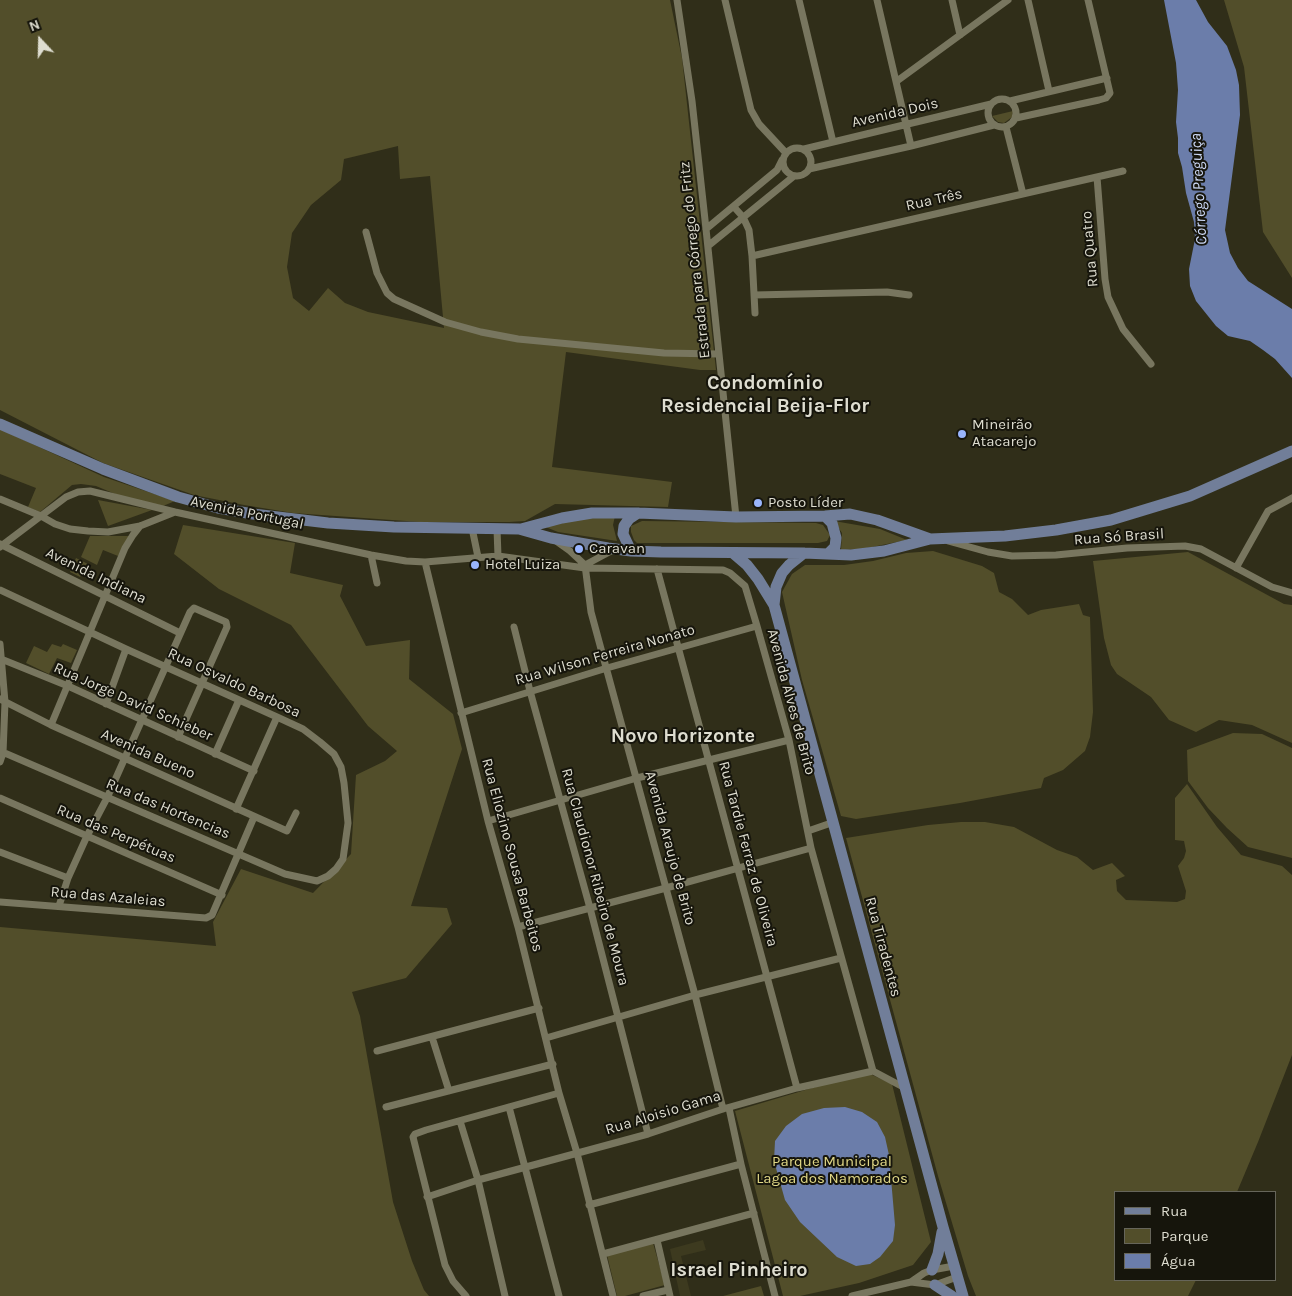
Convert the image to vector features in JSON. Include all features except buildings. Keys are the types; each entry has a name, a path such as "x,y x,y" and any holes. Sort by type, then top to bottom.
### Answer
{"main road":[{"path":"0,424 103,469 178,497 218,508 328,523 394,527 519,530 551,538 631,552 851,555 884,551 935,539 1005,536 1056,530 1111,520 1190,496 1292,451"},
{"path":"519,530 562,518 592,513 736,517 850,514 878,520 935,539"},
{"path":"631,552 624,534 624,526 629,519 638,513"},
{"path":"825,516 832,523 836,538 835,547 828,554"},
{"name":"Rua Tiradentes","path":"733,553 747,565 774,605 955,1271 964,1296"},
{"name":"Rua Tiradentes","path":"774,605 776,587 782,573 804,553"},
{"path":"932,1270 938,1254 943,1227"},
{"path":"935,1285 952,1296"}],"street":[{"name":"Estrada para Córrego do Fritz","path":"677,0 692,101 736,517"},
{"path":"724,0 751,110 759,124 784,156 786,171 794,176"},
{"path":"799,0 833,142"},
{"path":"877,0 911,146"},
{"path":"952,0 960,35"},
{"path":"896,81 1008,0"},
{"path":"1028,0 1049,91"},
{"path":"1016,118 1106,98 1110,93 1088,0"},
{"name":"Avenida Dois","path":"784,156 792,148 804,149 991,104 998,100 1010,101 1106,78"},
{"path":"708,246 794,176 804,174 809,169 994,125 1006,127 1012,124 1016,118 1015,107 1010,101"},
{"path":"991,104 988,116 994,125"},
{"path":"1006,127 1023,194"},
{"path":"804,149 811,159 809,169"},
{"path":"706,229 777,170 784,156"},
{"name":"Rua Três","path":"752,256 1122,171"},
{"name":"Rua Quatro","path":"1097,177 1108,297 1123,329 1152,364"},
{"path":"734,207 743,217 749,230 755,313"},
{"path":"366,232 377,273 386,293 394,299 444,322 518,339 664,353 718,354"},
{"path":"754,295 887,292 909,295"},
{"name":"Avenida Portugal","path":"41,516 66,497 78,492 90,491 175,512 371,555 425,562"},
{"path":"1236,568 1268,511 1292,498"},
{"path":"0,499 62,526 88,532 108,532 140,526 175,512"},
{"path":"1,545 41,516"},
{"path":"51,725 126,548 140,526"},
{"path":"472,528 478,557"},
{"path":"497,529 498,556"},
{"path":"551,538 570,551 585,566 615,549"},
{"name":"Rua Só Brasil","path":"935,539 1012,556 1056,555 1127,548 1184,546 1201,549 1272,587 1292,593"},
{"name":"Avenida Indiana","path":"1,545 180,633"},
{"path":"371,555 377,582"},
{"name":"Avenida Alves de Brito","path":"425,562 498,556 585,566 723,570 730,573 745,586 789,740 811,848 873,1071"},
{"name":"Rua Eliozino Sousa Barbeitos","path":"425,562 488,822 518,927 613,1296"},
{"name":"Avenida Araujo de Brito","path":"585,566 591,612 726,1108 775,1296"},
{"name":"Rua Tardie Ferraz de Oliveira","path":"657,569 797,1088"},
{"name":"Rua Osvaldo Barbosa","path":"0,590 126,649 277,716 303,730 334,754 340,767 347,800 348,823 343,859 328,876"},
{"path":"59,906 68,878 87,836 107,798 180,633 190,612 194,608 226,622 227,627 178,738"},
{"name":"Rua Wilson Ferreira Nonato","path":"461,713 607,668 757,626"},
{"name":"Rua Claudionor Ribeiro de Moura","path":"514,627 590,908 648,1134"},
{"path":"0,644 2,700 2,752 0,762"},
{"path":"106,704 126,649"},
{"name":"Rua Jorge David Schieber","path":"1,659 68,686 178,738 254,771"},
{"name":"Avenida Bueno","path":"2,700 51,725 236,809 287,830 296,813"},
{"path":"216,754 239,700"},
{"path":"236,809 277,716"},
{"path":"488,822 560,799 637,778 789,740"},
{"name":"Rua das Hortencias","path":"2,752 262,865 301,879 317,881 328,876"},
{"name":"Rua das Perpétuas","path":"0,798 222,895"},
{"path":"222,895 254,817"},
{"path":"808,831 834,822"},
{"path":"518,927 811,848"},
{"path":"0,852 68,878"},
{"name":"Rua das Azaleias","path":"0,902 206,918 212,915 222,895"},
{"path":"546,1038 695,995 841,958"},
{"path":"377,1051 538,1008"},
{"path":"432,1037 449,1091"},
{"path":"386,1107 553,1064"},
{"path":"873,1071 905,1088"},
{"name":"Rua Aloisio Gama","path":"427,1197 478,1180 648,1134 726,1108 797,1088 873,1071"},
{"path":"466,1296 453,1281 445,1265 427,1197 413,1137 414,1134 560,1093"},
{"path":"509,1107 559,1296"},
{"path":"460,1121 478,1180 505,1296"},
{"path":"589,1205 741,1164"},
{"path":"602,1254 754,1213"},
{"path":"643,1296 669,1293 657,1240"},
{"path":"852,1296 877,1293 911,1282 932,1270 955,1271"},
{"path":"911,1282 935,1285 955,1271"}],"shaded area":[{"path":"703,1240 706,1250 681,1256 691,1296 680,1296 670,1249"}],"green space":[{"path":"0,0 670,0 682,58 716,370 700,370 566,352 552,467 672,482 668,507 555,504 525,521 509,522 420,522 293,513 194,495 103,463 0,410","holes":["398,146 400,179 430,176 444,328 368,312 345,303 328,288 309,311 293,298 287,267 292,233 311,205 341,180 344,159"]},
{"path":"1224,0 1292,0 1292,278 1263,232 1244,67"},
{"path":"1013,111 1012,117 1004,123 998,122 992,116"},
{"path":"0,429 104,477 175,501 163,506 120,496 96,486 81,484 72,485 40,512 28,507 36,488 0,474"},
{"path":"98,500 152,510 108,526"},
{"path":"615,516 613,525 617,541 558,532 543,526 589,517"},
{"path":"642,521 816,523 823,525 830,535 827,541 818,543 637,543 631,532 631,526"},
{"path":"834,521 880,529 907,540 862,549 841,550 842,533"},
{"path":"183,525 295,543 290,573 343,585 340,596 366,646 410,640 409,679 453,714 462,749 411,906 447,908 452,924 406,978 352,992 360,1016 393,1202 412,1261 424,1290 429,1296 0,1296 0,927 216,946 213,922 241,869 313,893 351,854 356,775 385,761 397,751 368,726 291,625 219,589 174,554"},
{"path":"90,536 130,536 118,556 103,550 97,565 81,557"},
{"path":"933,551 982,566 994,573 999,592 1012,599 1028,615 1041,610 1079,604 1083,615 1090,617 1093,712 1090,737 1085,751 1063,770 1044,778 1041,788 856,819 841,816 802,680 782,592 792,574 805,565 844,565 873,561 906,553"},
{"path":"1188,552 1284,604 1292,605 1292,743 1252,725 1219,720 1196,732 1169,720 1151,697 1117,674 1111,665 1104,638 1093,561"},
{"path":"76,558 88,564 80,577 70,572"},
{"path":"52,644 61,647 63,644 77,650 71,663 57,658 49,674 26,663 34,646 47,652"},
{"path":"1233,733 1262,734 1292,748 1292,858 1248,847 1208,808 1188,781 1187,750"},
{"path":"1187,784 1217,827 1241,855 1282,866 1292,875 1292,1055 1258,1142 1237,1191 1114,1191 1114,1281 1196,1281 1188,1296 976,1296 968,1276 938,1176 846,838 928,825 961,822 985,822 1014,827 1057,850 1077,857 1093,870 1112,863 1125,876 1116,880 1117,891 1126,900 1177,902 1185,899 1186,891 1178,866 1184,858 1186,851 1184,841 1175,840 1175,798"},
{"name":"Parque Municipal Lagoa dos Namorados","path":"870,1074 892,1084 931,1242 913,1265 859,1283 800,1296 783,1296 735,1111 822,1085"},
{"path":"653,1243 665,1285 625,1296 617,1296 607,1255"},
{"path":"761,1286 764,1296 723,1296"}],"water":[{"name":"Córrego Preguiça","path":"1164,0 1196,0 1208,22 1227,46 1236,70 1239,85 1240,115 1225,230 1230,253 1248,281 1292,309 1292,378 1275,359 1250,341 1228,336 1216,326 1196,301 1190,286 1189,269 1195,239 1194,222 1178,153 1176,63"},
{"path":"845,1107 862,1112 877,1122 885,1137 889,1155 895,1225 893,1241 880,1257 870,1264 856,1266 837,1257 800,1222 785,1200 774,1161 775,1141 786,1126 802,1114 824,1108"}],"place":[{"name":"Mineirão Atacarejo","path":"962,434"},
{"name":"Posto Líder","path":"758,503"},
{"name":"Caravan","path":"579,549"},
{"name":"Hotel Luiza","path":"475,565"}],"district":[{"name":"Condomínio Residencial Beija-Flor","path":"765,394"},
{"name":"Novo Horizonte","path":"683,736"},
{"name":"Israel Pinheiro","path":"739,1270"}]}
